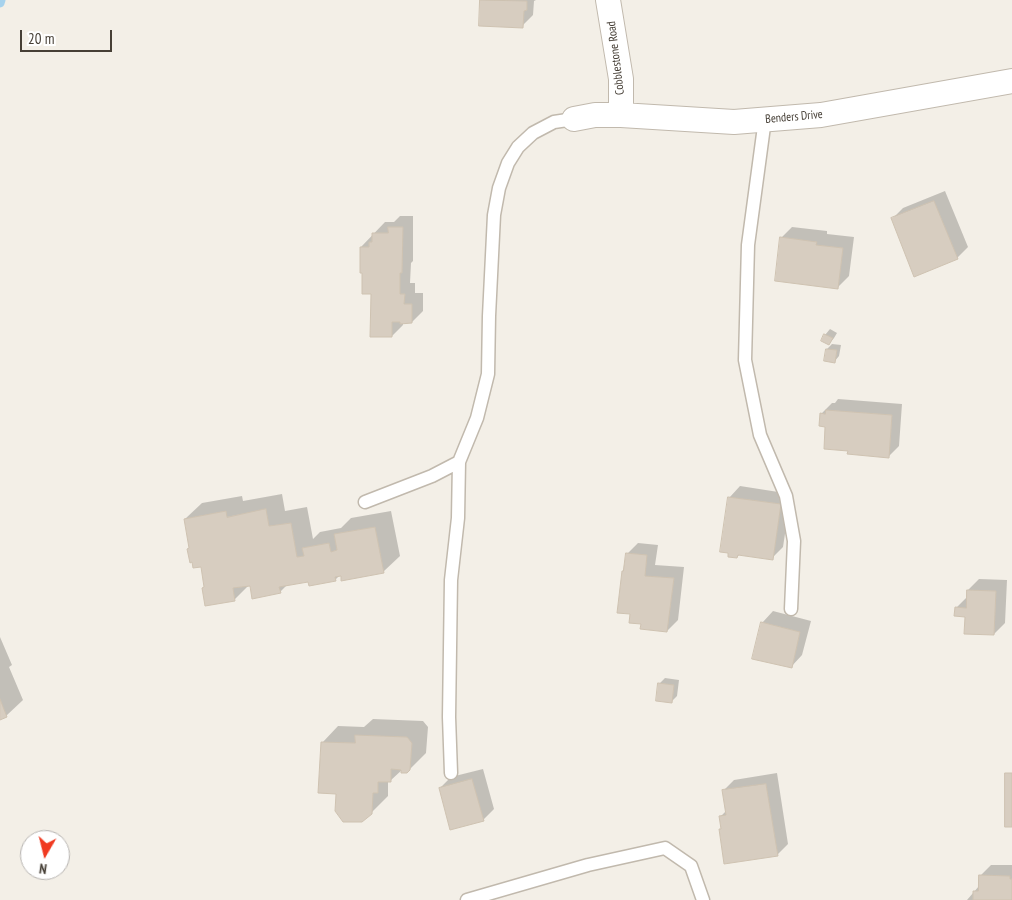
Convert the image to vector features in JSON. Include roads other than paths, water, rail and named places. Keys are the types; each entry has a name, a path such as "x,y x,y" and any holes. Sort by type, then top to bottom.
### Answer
{"street":[{"name":"Cobblestone Road","path":"608,0 620,79 620,115"},
{"name":"Benders Drive","path":"574,119 595,115 620,115 734,122 765,120 821,115 1012,81"}],"lane":[{"path":"451,773 449,717 451,597 458,518 459,462 477,418 488,374 494,215 499,188 508,163 518,147 532,133 554,122 574,119"},
{"path":"765,120 748,245 746,360 760,435 786,496 791,523 794,541 791,609"},
{"path":"365,502 432,476 459,462"},
{"path":"467,900 588,865 665,848 691,866 703,900"}]}
